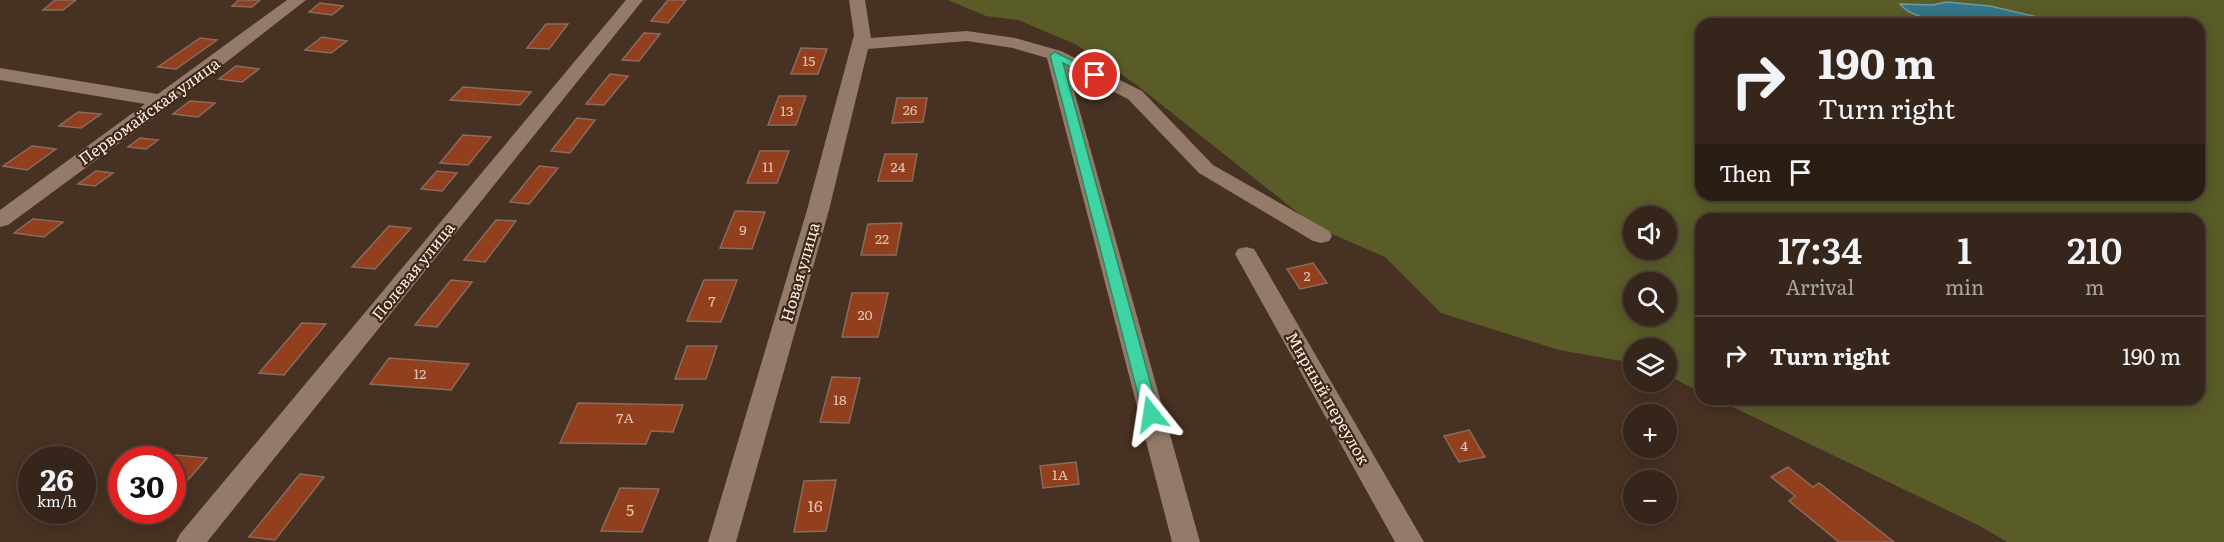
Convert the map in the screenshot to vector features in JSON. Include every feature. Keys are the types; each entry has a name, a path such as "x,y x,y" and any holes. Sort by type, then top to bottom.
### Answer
{"street":[{"name":"Первомайская улица","path":"0,220 298,0"},
{"name":"Полевая улица","path":"190,542 635,0"},
{"name":"Новая улица","path":"722,542 818,210 863,35 857,0"},
{"path":"860,45 967,36 1015,43 1055,55 1135,95 1206,169 1321,236"},
{"path":"1055,55 1186,542"},
{"path":"0,74 164,101"},
{"name":"Мирный переулок","path":"1246,254 1410,542"}],"green space":[{"path":"948,0 2224,0 2224,542 2007,542 1980,526 1728,405 2205,405 2205,213 1695,213 1695,389 1677,380 1677,338 1623,338 1623,361 1559,350 1441,313 1385,257 1316,227 1138,86 1075,44 1018,20 986,16"}],"water":[{"path":"1946,2 1990,6 2042,18 1927,18 1912,13 1900,4 1933,5"}],"building":[{"path":"55,0 76,0 63,10 43,10"},
{"path":"239,0 260,0 252,7 232,6"},
{"path":"668,0 686,0 668,23 651,21"},
{"path":"320,3 343,6 332,15 309,12"},
{"path":"546,24 568,24 549,49 527,48"},
{"path":"644,33 660,34 639,61 622,60"},
{"path":"322,37 347,41 331,53 305,50"},
{"path":"200,38 217,40 176,69 158,67"},
{"path":"801,48 827,49 818,74 791,74"},
{"path":"236,66 259,69 242,82 219,79"},
{"path":"610,74 628,76 604,105 586,104"},
{"path":"463,87 531,92 520,105 450,100"},
{"path":"779,96 806,96 796,125 768,125"},
{"path":"897,98 927,98 923,122 892,123"},
{"path":"190,101 215,103 198,117 173,114"},
{"path":"78,112 101,114 81,128 59,126"},
{"path":"577,118 595,120 570,153 551,151"},
{"path":"463,135 491,137 468,165 440,163"},
{"path":"140,138 158,140 146,149 128,147"},
{"path":"32,146 56,149 27,170 3,166"},
{"path":"760,151 789,151 777,183 747,183"},
{"path":"885,154 917,154 912,181 878,181"},
{"path":"539,166 558,168 529,204 510,202"},
{"path":"96,171 113,173 95,186 78,184"},
{"path":"437,171 457,173 442,191 421,189"},
{"path":"735,211 765,212 752,249 720,248"},
{"path":"33,219 63,222 44,237 14,233"},
{"path":"496,220 516,221 485,262 464,260"},
{"path":"902,223 896,255 861,255 868,224"},
{"path":"389,226 411,228 375,269 352,267"},
{"path":"1313,263 1327,283 1300,289 1287,269"},
{"path":"451,280 472,282 437,327 415,325"},
{"path":"704,280 737,280 721,322 687,321"},
{"path":"852,293 888,293 878,337 842,337"},
{"path":"302,323 326,324 284,375 259,373"},
{"path":"687,346 717,346 706,379 675,379"},
{"path":"389,358 469,364 451,390 370,384"},
{"path":"832,377 860,378 849,423 820,422"},
{"path":"578,403 683,405 673,432 651,431 646,444 560,443"},
{"path":"1469,430 1485,457 1459,462 1444,436"},
{"path":"186,456 207,458 186,482"},
{"path":"1076,462 1079,484 1043,488 1040,466"},
{"path":"1788,467 1813,487 1819,483 1894,542 1839,542 1789,501 1795,496 1771,477"},
{"path":"300,474 324,477 275,540 249,537"},
{"path":"836,480 826,531 794,532 804,481"},
{"path":"620,488 659,489 642,532 601,531"}],"route":[{"path":"1095,75 1055,55 1151,414"}]}
